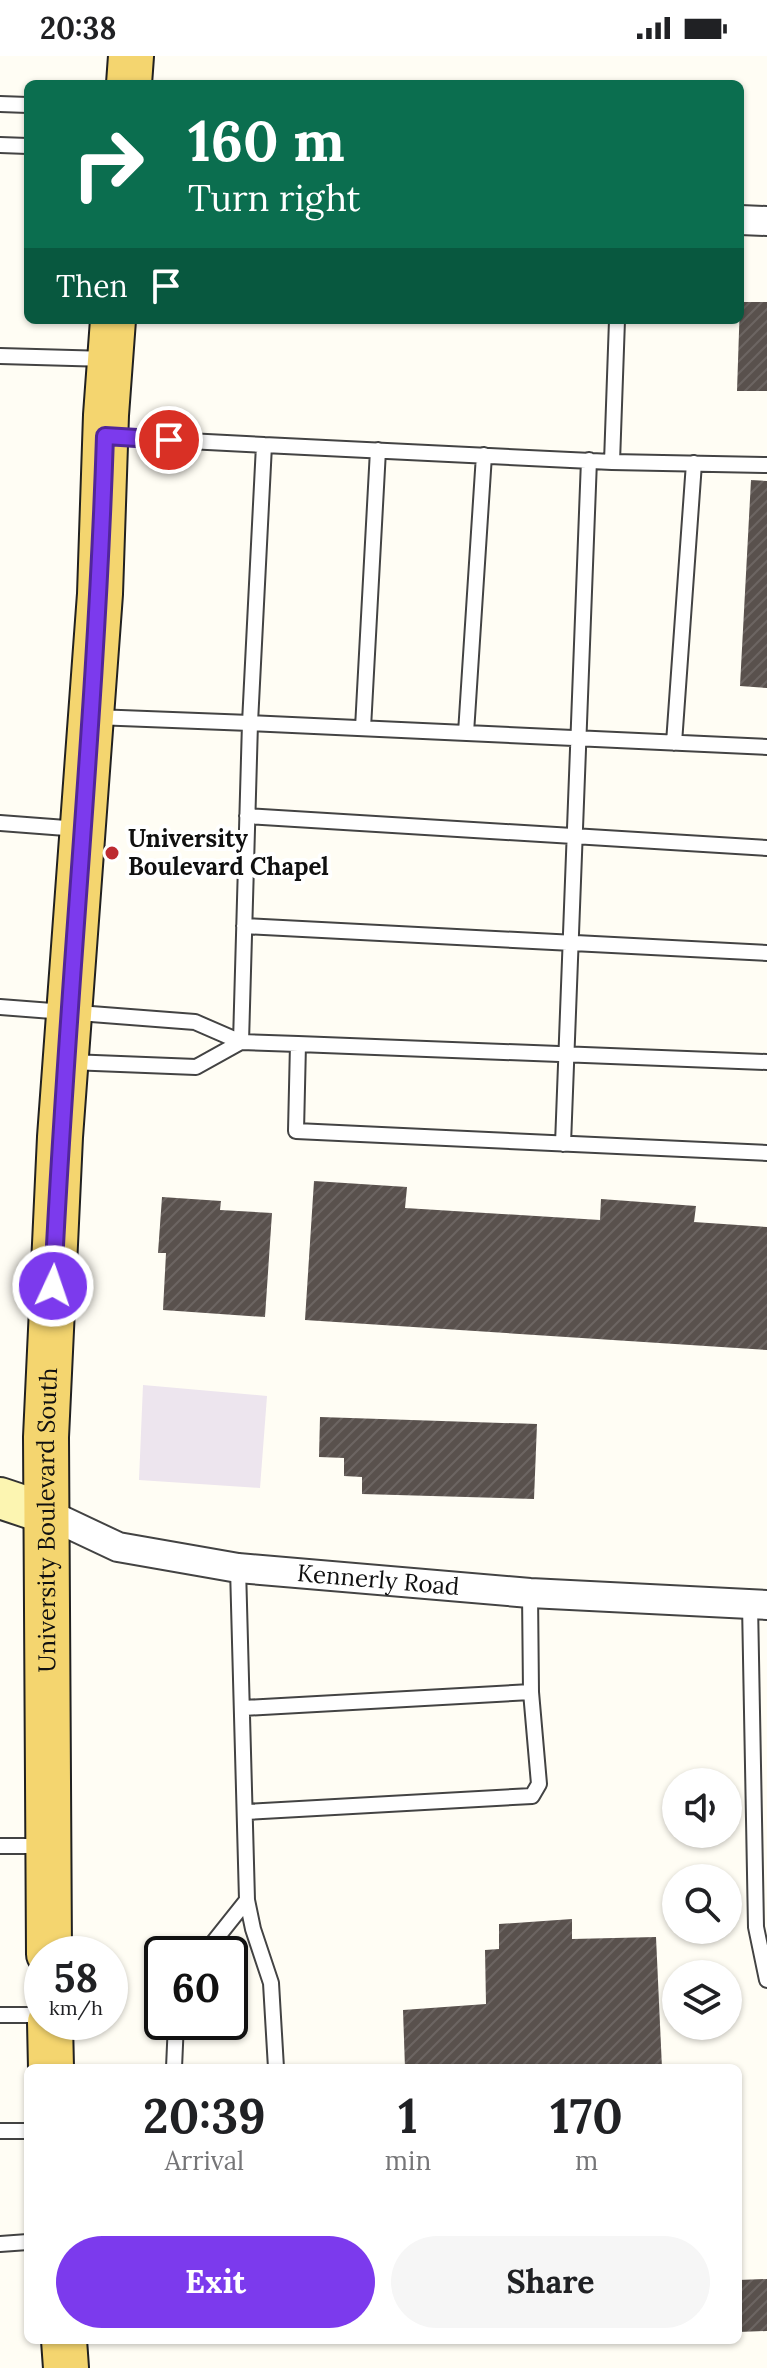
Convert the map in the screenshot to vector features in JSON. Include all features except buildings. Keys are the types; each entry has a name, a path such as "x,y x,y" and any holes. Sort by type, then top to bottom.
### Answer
{"main road":[{"path":"129,80 131,56"},
{"name":"University Boulevard South","path":"49,1936 46,1437 69,1013 100,594 105,436 112,339"},
{"path":"50,2040 51,2064"},
{"path":"64,2344 66,2368"}],"street":[{"path":"744,220 767,221"},
{"name":"Kennerly Road","path":"0,1498 48,1514 118,1547 238,1568 530,1593 758,1604"}],"lane":[{"path":"0,104 24,105"},
{"path":"0,145 24,146"},
{"path":"612,462 617,324"},
{"path":"0,356 112,339"},
{"path":"105,436 612,462 767,465"},
{"path":"241,1042 250,723 264,445"},
{"path":"363,728 378,450"},
{"path":"466,733 484,455"},
{"path":"563,1144 589,460"},
{"path":"674,743 694,463"},
{"path":"91,717 767,747"},
{"path":"247,816 767,848"},
{"path":"0,823 83,829"},
{"path":"244,926 767,953"},
{"path":"0,1007 195,1022 241,1042 767,1062"},
{"path":"66,1062 196,1067 241,1042"},
{"path":"298,1044 296,1131 767,1153"},
{"path":"238,1568 247,1900 271,1983 276,2064"},
{"path":"245,1812 532,1796 539,1784 531,1692 530,1593"},
{"path":"758,1604 756,1927 767,1980"},
{"path":"243,1708 531,1692"},
{"path":"0,1846 49,1846"},
{"path":"218,1936 247,1900"},
{"path":"0,2015 24,2015"},
{"path":"174,2064 175,2040"},
{"path":"0,2131 24,2131"},
{"path":"0,2244 24,2242"}],"shaded area":[{"path":"143,1385 267,1396 260,1488 139,1480"}],"place":[{"name":"University Boulevard Chapel","path":"112,853"}],"route":[{"path":"53,1286 60,1137 100,594 105,436 169,440"}]}
